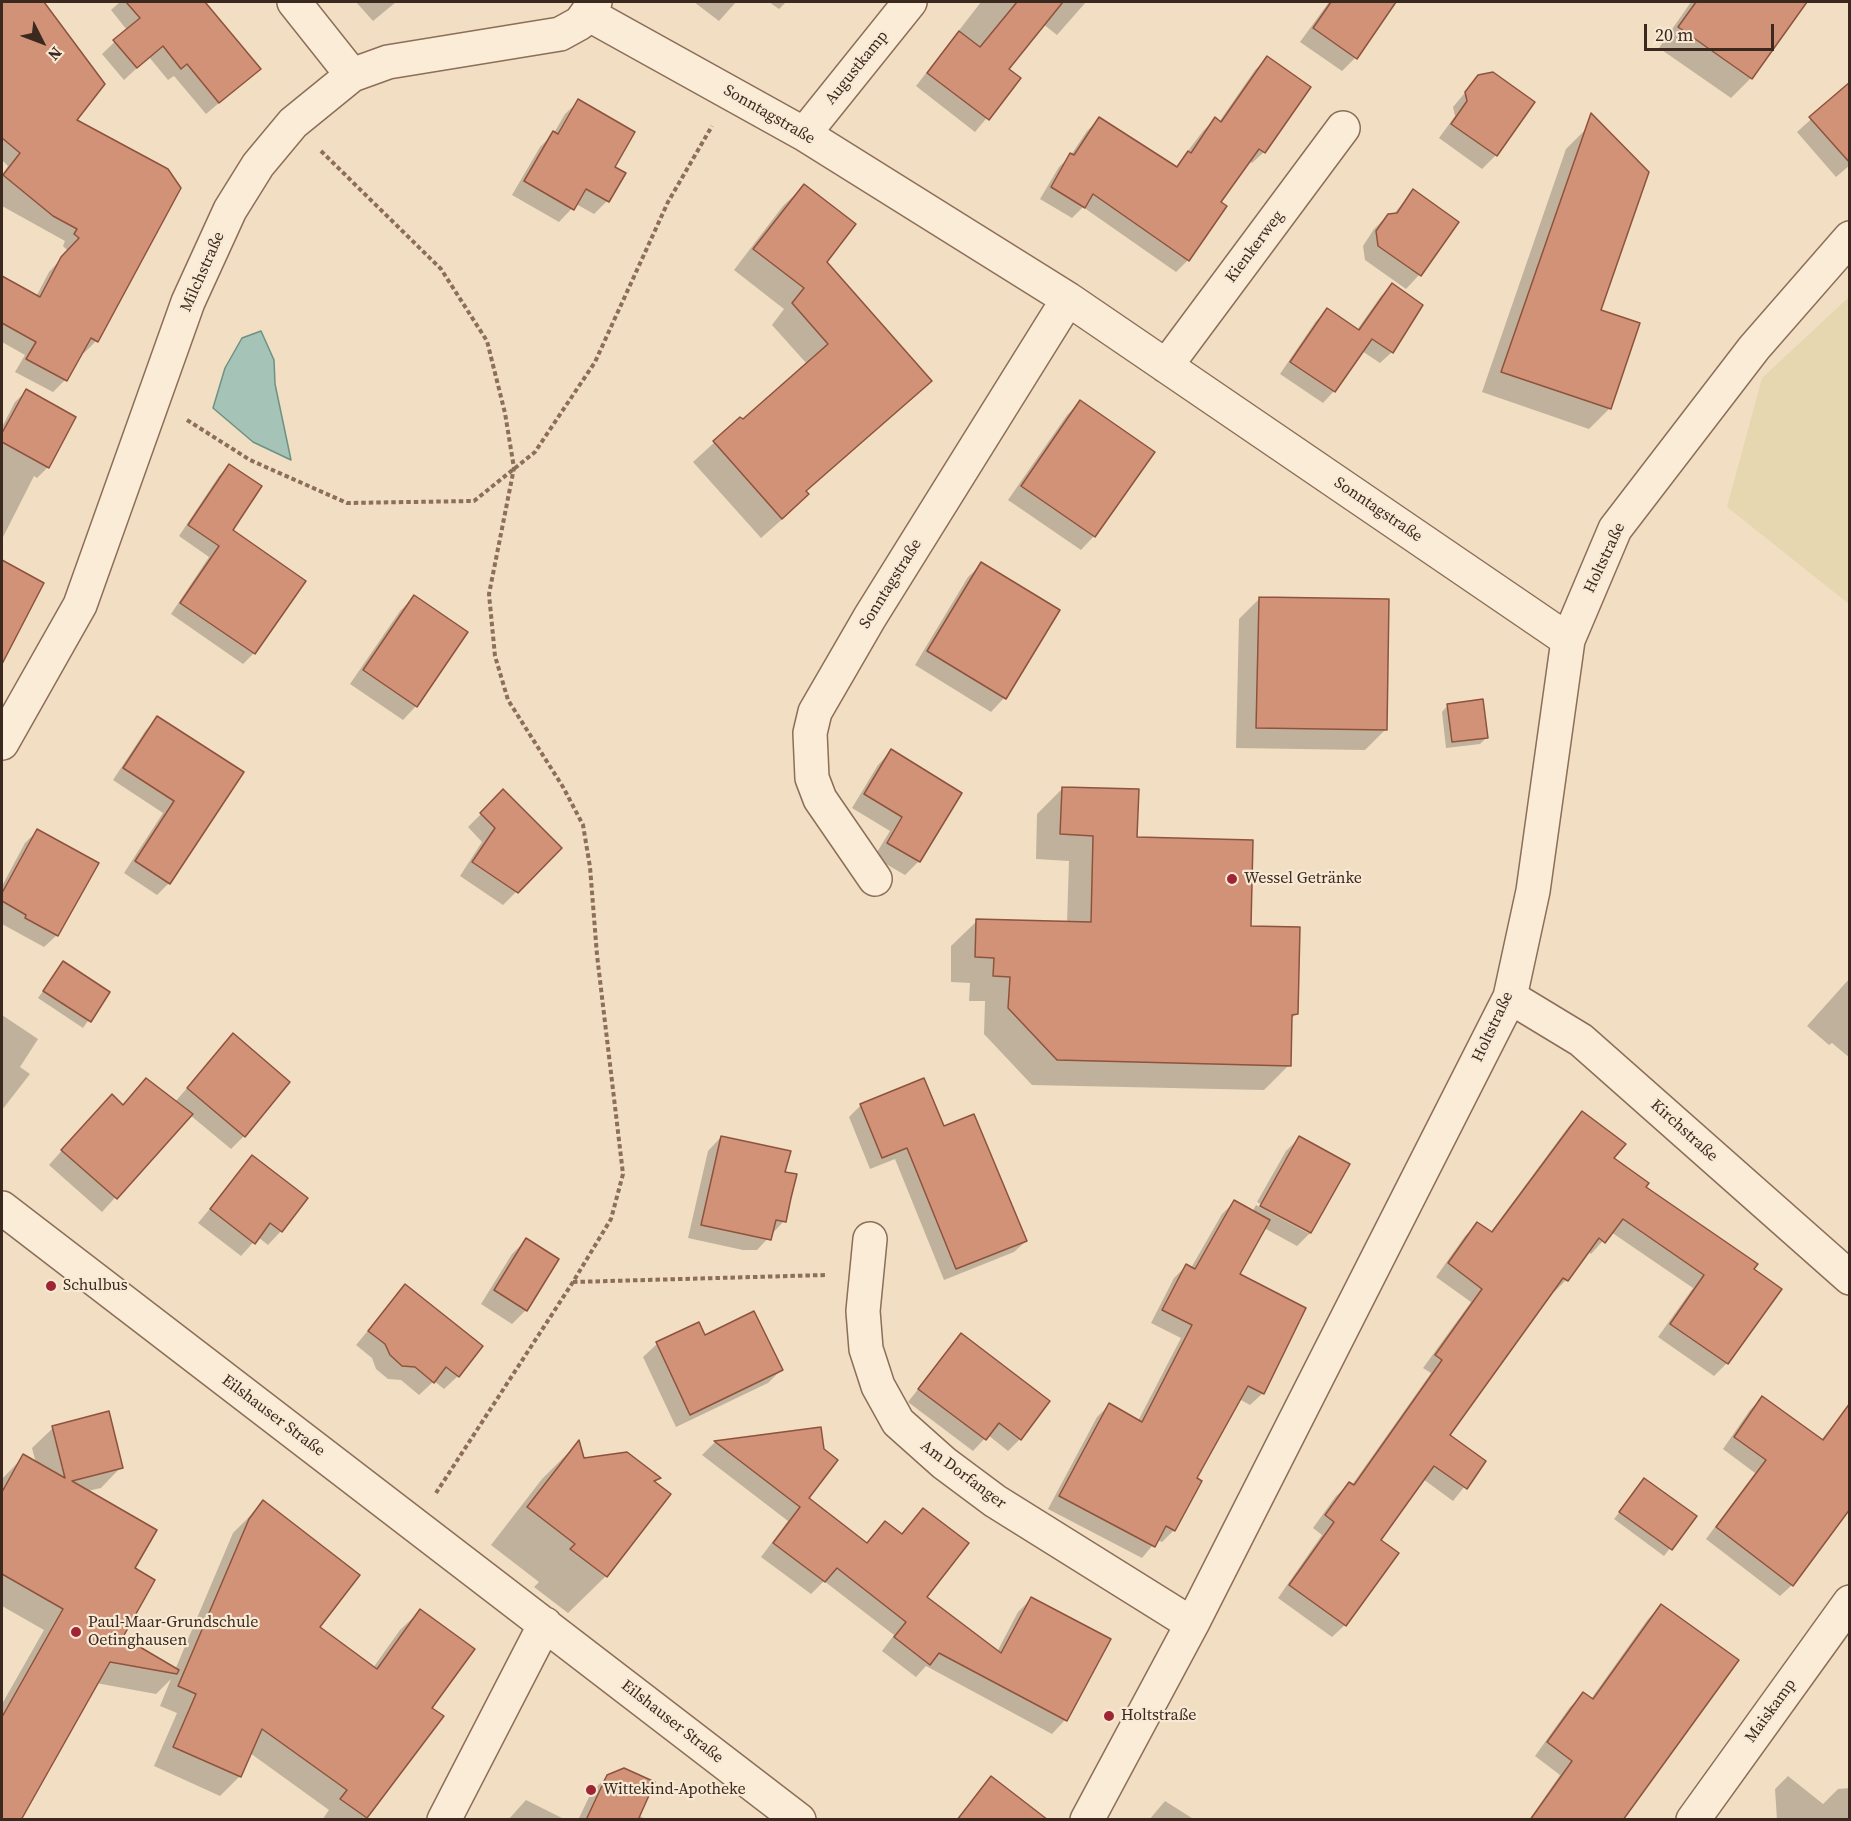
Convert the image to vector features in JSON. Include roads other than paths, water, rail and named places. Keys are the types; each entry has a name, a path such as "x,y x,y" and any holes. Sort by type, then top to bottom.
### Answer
{"street":[{"path":"294,2 352,75"},
{"name":"Augustkamp","path":"804,134 910,2"},
{"name":"Milchstraße","path":"2,743 80,605 188,302 230,210 258,165 293,123 352,75 388,62 560,34 571,30 592,8"},
{"name":"Sonntagstraße","path":"592,8 731,93 804,134 1068,299 1568,639"},
{"name":"Kienkerweg","path":"1166,366 1343,128"},
{"name":"Holtstraße","path":"1087,1820 1192,1624 1510,997 1533,891 1568,639 1615,529 1754,348 1850,238"},
{"name":"Sonntagstraße","path":"875,879 820,799 816,788 810,756 810,733 815,712 870,616 1068,299"},
{"name":"Kirchstraße","path":"1510,997 1581,1040 1850,1278"},
{"name":"Eilshauser Straße","path":"2,1208 800,1820"},
{"name":"Am Dorfanger","path":"870,1239 863,1311 866,1348 878,1386 898,1422 944,1463 994,1501 1192,1624"},
{"name":"Maiskamp","path":"1693,1820 1850,1602"},
{"path":"444,1820 545,1624"}],"place":[{"name":"Wessel Getränke","path":"1232,879"},
{"name":"Schulbus","path":"51,1286"},
{"name":"Paul-Maar-Grundschule Oetinghausen","path":"76,1632"},
{"name":"Holtstraße","path":"1109,1716"},
{"name":"Wittekind-Apotheke","path":"591,1790"}]}
